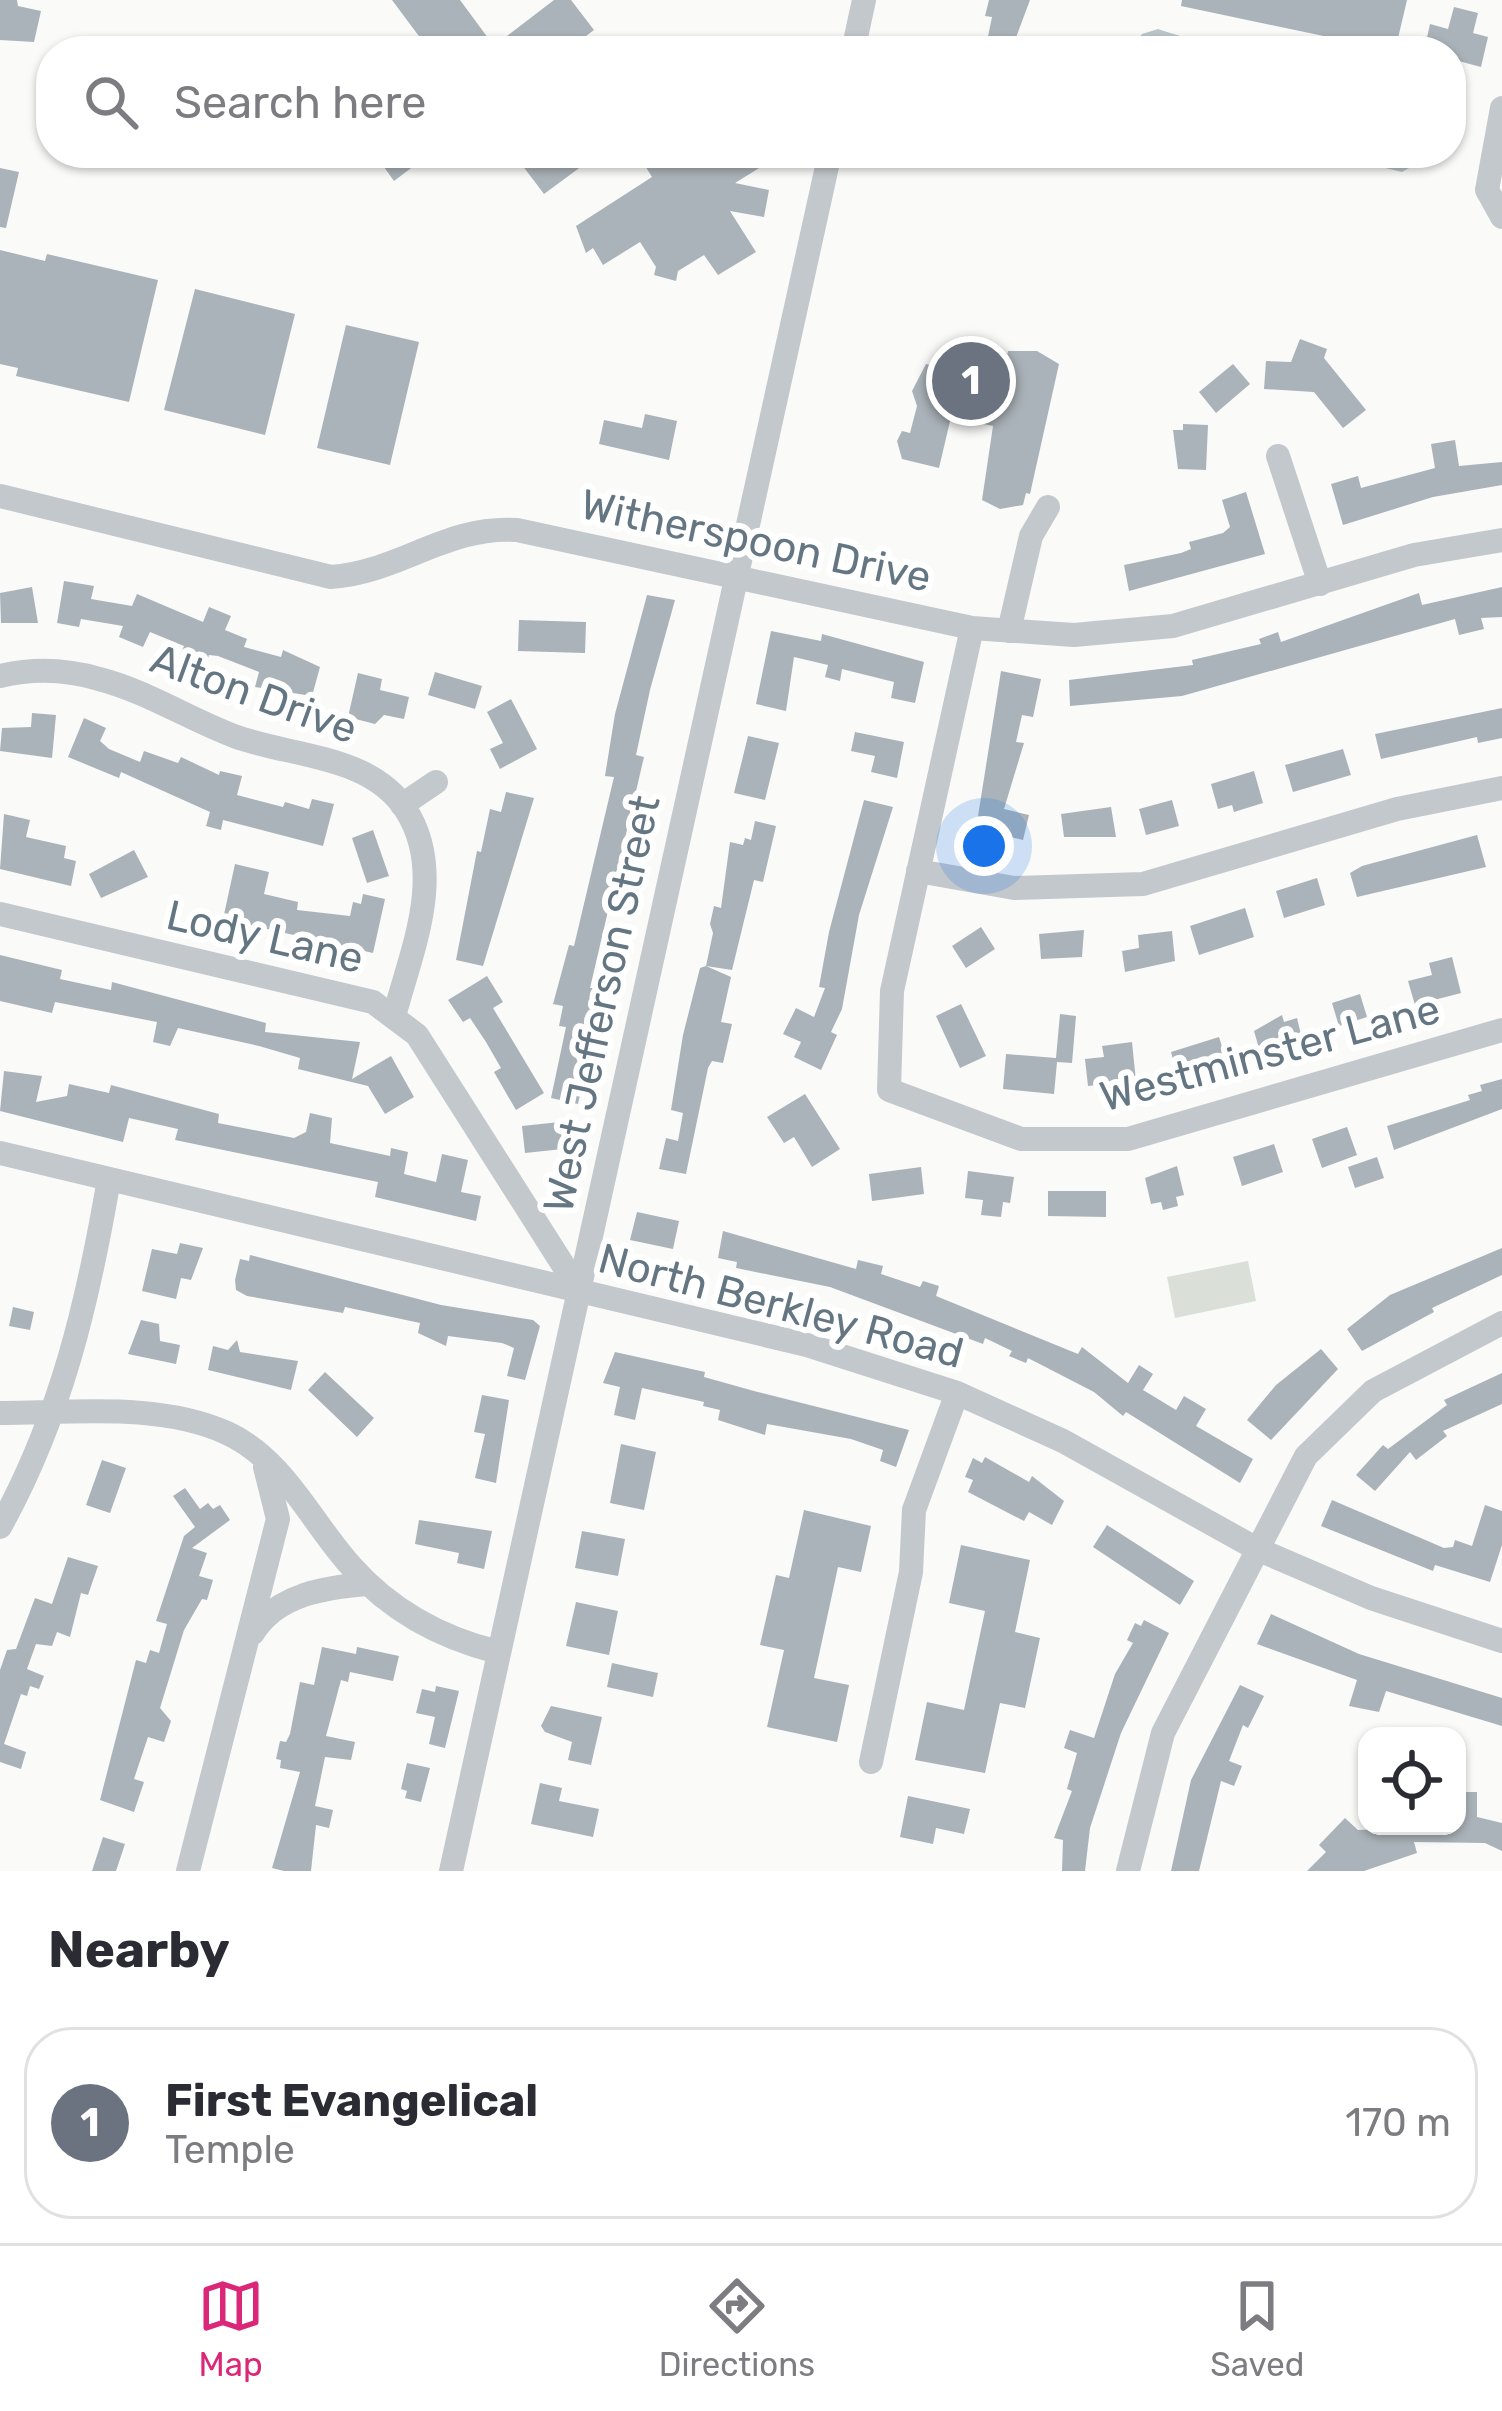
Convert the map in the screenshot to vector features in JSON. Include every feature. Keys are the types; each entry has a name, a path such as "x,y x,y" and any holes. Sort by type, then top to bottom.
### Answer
{"street":[{"path":"856,36 864,0"},
{"path":"1502,107 1487,190 1502,217"},
{"name":"West Jefferson Street","path":"451,1871 827,168"},
{"path":"1278,456 1319,584"},
{"name":"Witherspoon Drive","path":"0,496 332,578 357,575 484,528 545,534 972,628 1074,635 1173,626 1414,554 1502,540"},
{"path":"1009,631 1031,536 1048,507"},
{"name":"Westminster Lane","path":"972,628 892,991 889,1090 998,1134 1076,1141 1128,1139 1502,1030"},
{"name":"Alton Drive","path":"0,676 55,670 102,679 237,737 333,762 377,780 402,805"},
{"path":"395,1013 427,890 422,849 402,805 436,782"},
{"path":"918,871 1014,888 1143,884 1397,809 1502,788"},
{"name":"Lody Lane","path":"0,914 374,1002 395,1013 417,1035 579,1290"},
{"name":"North Berkley Road","path":"0,1153 807,1345 957,1393 1063,1441 1257,1550 1371,1598 1502,1641"},
{"path":"0,1527 56,1413 92,1281 110,1179"},
{"path":"1128,1871 1163,1733 1306,1456 1373,1391 1502,1323"},
{"path":"872,1762 911,1572 914,1510 957,1393"},
{"path":"0,1413 110,1412 195,1423 230,1434 262,1458 304,1501 368,1584 420,1624 498,1652"},
{"path":"188,1871 278,1519 277,1498 262,1458"},
{"path":"251,1634 283,1603 368,1584"}],"shaded area":[{"path":"1158,29 1181,36 1141,36"},
{"path":"1248,1261 1256,1301 1175,1318 1167,1277"}],"building":[{"path":"0,0 17,0 18,6 41,11 34,42 0,40"},
{"path":"392,0 460,0 487,36 419,36"},
{"path":"554,0 571,0 594,30 586,36 507,36"},
{"path":"989,0 1030,0 1017,36 988,36 992,17 985,16"},
{"path":"1182,0 1407,0 1399,36 1324,36 1181,6"},
{"path":"1454,7 1478,13 1473,33 1488,37 1481,67 1466,63 1466,36 1427,36 1430,24 1448,29"},
{"path":"0,168 19,172 6,228 0,227"},
{"path":"385,168 411,168 394,181"},
{"path":"524,168 579,168 544,194"},
{"path":"646,168 759,168 735,183 769,190 764,217 730,211 756,252 718,275 704,255 678,271 676,281 654,275 656,267 640,242 603,265 593,248 586,253 576,226 652,177"},
{"path":"0,250 45,261 47,254 158,280 129,402 16,376 18,368 0,364"},
{"path":"195,289 295,314 265,435 164,410"},
{"path":"346,325 419,342 390,465 317,448"},
{"path":"1300,339 1327,349 1324,358 1366,410 1343,428 1314,392 1264,389 1266,361 1291,362"},
{"path":"1008,351 1037,351 1059,364 1030,494 1026,493 1023,505 1000,509 982,500 993,426 951,417 939,468 902,459 897,441 902,431 910,433 917,406 912,391 926,364 957,370 954,385 998,394"},
{"path":"1233,364 1250,384 1216,413 1199,392"},
{"path":"645,414 677,421 669,460 599,444 604,420 642,428"},
{"path":"1183,424 1208,425 1206,470 1178,469 1173,430 1183,430"},
{"path":"1455,440 1459,466 1502,462 1502,485 1433,497 1343,525 1331,484 1358,476 1361,488 1435,468 1431,444"},
{"path":"1246,492 1265,554 1129,591 1124,565 1181,553 1191,549 1189,542 1223,533 1230,527 1222,500"},
{"path":"64,581 94,586 91,599 132,606 137,594 203,622 209,607 231,616 225,630 247,639 244,647 281,657 283,650 320,667 312,696 255,687 259,672 218,656 209,655 204,669 179,659 184,646 150,632 143,647 119,637 123,626 81,619 79,627 57,623"},
{"path":"32,587 38,623 1,623 0,593"},
{"path":"1502,587 1502,617 1481,618 1484,629 1459,635 1455,619 1182,696 1070,706 1069,680 1193,665 1192,660 1261,644 1259,639 1278,632 1281,642 1419,593 1422,605"},
{"path":"647,595 675,600 650,690 636,755 644,757 590,988 595,988 584,1052 589,1053 578,1104 551,1098 566,1027 559,1026 563,1006 553,1004 569,945 574,946 614,777 605,776 615,714"},
{"path":"519,620 586,622 585,653 518,651"},
{"path":"771,631 821,641 822,634 924,662 915,703 891,698 894,682 842,669 840,681 825,677 828,665 794,657 786,711 756,704"},
{"path":"1001,671 1041,679 1033,717 1022,715 1016,742 1024,743 1004,809 1029,815 1023,840 976,829"},
{"path":"435,672 482,686 475,709 428,695"},
{"path":"358,673 382,679 380,690 409,697 404,719 384,715 375,724 348,717"},
{"path":"511,699 537,749 500,769 490,749 503,743 487,712"},
{"path":"1502,708 1502,738 1478,743 1477,737 1381,759 1375,734"},
{"path":"32,713 56,715 52,758 0,751 2,728 31,727"},
{"path":"84,718 106,728 100,741 109,749 140,762 144,751 178,763 181,757 219,775 220,771 242,776 237,795 283,807 285,802 309,809 312,799 334,804 323,846 223,820 221,830 206,826 210,812 121,772 119,778 68,757"},
{"path":"855,732 904,742 897,778 871,772 875,756 851,751"},
{"path":"748,736 779,743 765,800 734,793"},
{"path":"1343,749 1351,775 1293,792 1285,765"},
{"path":"1254,771 1263,803 1234,812 1232,805 1218,809 1211,784"},
{"path":"506,792 534,798 483,966 456,960 477,851 481,852 490,809 501,812"},
{"path":"864,800 893,807 859,915 842,1009 831,1032 837,1035 821,1070 794,1057 801,1042 783,1034 796,1008 814,1017 825,988 819,987 829,932"},
{"path":"1172,800 1179,826 1146,835 1139,809"},
{"path":"1111,807 1116,837 1064,837 1061,814"},
{"path":"4,814 30,820 26,837 66,846 64,858 76,861 71,886 0,869"},
{"path":"755,821 776,826 763,882 754,880 732,970 706,966 713,933 710,924 714,906 721,908 730,842 743,845 745,838 751,840"},
{"path":"373,830 389,876 367,883 352,838"},
{"path":"1477,835 1486,867 1357,897 1350,873 1362,866"},
{"path":"134,850 148,877 101,898 89,874"},
{"path":"235,864 269,872 264,894 298,902 297,910 350,916 353,902 361,904 363,894 385,899 373,953 223,919"},
{"path":"1317,878 1325,905 1284,918 1276,891"},
{"path":"1245,908 1254,937 1199,955 1190,926"},
{"path":"981,927 995,949 966,968 952,946"},
{"path":"1084,930 1082,957 1041,959 1039,934"},
{"path":"1172,931 1175,961 1125,972 1122,951 1139,948 1138,935"},
{"path":"0,955 62,970 60,979 111,990 112,982 266,1023 265,1032 360,1042 352,1079 391,1056 414,1097 385,1114 368,1086 298,1069 300,1058 178,1028 170,1046 153,1042 157,1022 55,1002 52,1013 0,1001"},
{"path":"1452,957 1461,993 1415,1005 1408,981 1432,975 1429,963"},
{"path":"700,968 731,977 721,1022 732,1024 723,1063 712,1061 708,1068 686,1174 659,1169 666,1138 678,1141 683,1113 671,1110 683,1035"},
{"path":"487,976 503,1002 493,1008 544,1093 516,1110 494,1072 501,1068 486,1042 470,1018 463,1022 448,1000"},
{"path":"1360,994 1367,1017 1339,1026 1332,1003"},
{"path":"961,1004 986,1056 960,1068 936,1016"},
{"path":"1060,1014 1076,1016 1072,1063 1057,1062 1054,1094 1003,1089 1006,1054 1056,1058"},
{"path":"1282,1015 1284,1022 1297,1018 1303,1043 1261,1055 1254,1031"},
{"path":"1219,1037 1227,1062 1178,1077 1171,1052"},
{"path":"1132,1042 1136,1081 1088,1086 1085,1059 1104,1057 1102,1046"},
{"path":"4,1071 42,1076 36,1102 67,1096 69,1084 109,1093 111,1085 219,1114 218,1123 294,1138 306,1132 310,1113 332,1118 330,1143 390,1156 391,1148 408,1152 404,1174 436,1182 442,1154 468,1160 461,1192 481,1196 476,1221 375,1197 378,1182 175,1140 178,1129 129,1118 123,1142 0,1111"},
{"path":"1502,1079 1502,1109 1394,1150 1387,1126 1470,1100 1468,1095 1482,1091 1480,1085"},
{"path":"805,1094 840,1149 812,1167 794,1137 784,1143 767,1117"},
{"path":"569,1121 572,1148 525,1153 522,1126"},
{"path":"1347,1127 1357,1155 1322,1168 1312,1139"},
{"path":"1274,1144 1283,1172 1242,1186 1233,1157"},
{"path":"1377,1157 1384,1178 1355,1188 1348,1167"},
{"path":"1177,1166 1184,1195 1176,1197 1178,1206 1163,1210 1161,1202 1151,1204 1145,1178"},
{"path":"921,1167 924,1194 872,1201 869,1174"},
{"path":"968,1171 1014,1177 1010,1203 1003,1202 1001,1217 981,1215 983,1200 965,1198"},
{"path":"1048,1191 1106,1191 1106,1217 1048,1216"},
{"path":"637,1212 679,1221 673,1249 630,1240"},
{"path":"723,1231 856,1269 858,1260 883,1266 881,1274 920,1287 923,1281 939,1286 936,1296 1078,1354 1082,1347 1128,1383 1139,1365 1153,1374 1143,1390 1176,1410 1184,1396 1206,1409 1196,1426 1253,1459 1240,1483 1126,1412 1123,1416 1094,1392 1028,1358 1026,1363 1009,1356 1012,1351 985,1338 983,1344 830,1287 736,1268 737,1262 718,1258"},
{"path":"180,1243 203,1248 191,1280 181,1278 176,1299 142,1291 152,1249 177,1254"},
{"path":"1502,1248 1502,1275 1432,1308 1434,1312 1362,1351 1347,1329 1390,1295"},
{"path":"250,1255 441,1305 533,1320 540,1326 525,1380 507,1376 514,1348 502,1343 448,1336 446,1346 418,1333 420,1323 345,1307 343,1313 247,1296 236,1290 235,1280 240,1259 249,1261"},
{"path":"13,1307 34,1312 30,1330 9,1326"},
{"path":"141,1320 159,1324 160,1341 180,1345 176,1364 128,1354"},
{"path":"237,1340 240,1352 298,1361 291,1390 208,1370 213,1346 228,1350"},
{"path":"1321,1349 1338,1369 1271,1440 1247,1420 1276,1385"},
{"path":"615,1352 705,1372 704,1377 909,1430 896,1467 880,1461 883,1450 851,1439 767,1424 765,1435 718,1420 720,1410 703,1406 704,1402 642,1388 635,1420 614,1415 620,1387 603,1383"},
{"path":"325,1372 374,1418 357,1437 308,1390"},
{"path":"1502,1373 1502,1404 1443,1431 1447,1436 1416,1460 1410,1452 1375,1491 1356,1475 1383,1445 1388,1449 1447,1405 1444,1400"},
{"path":"482,1395 509,1400 496,1483 475,1478 485,1434 474,1432"},
{"path":"621,1444 656,1452 644,1510 610,1503"},
{"path":"985,1457 1029,1482 1032,1476 1064,1501 1052,1525 1029,1512 1024,1521 968,1492 973,1480 965,1477 973,1458 982,1463"},
{"path":"102,1460 126,1468 110,1513 86,1505"},
{"path":"185,1488 200,1509 208,1503 213,1509 220,1505 230,1520 192,1548 207,1553 199,1576 213,1580 207,1600 202,1599 184,1630 160,1708 171,1721 164,1742 148,1737 134,1779 144,1782 134,1812 100,1800 136,1660 146,1663 150,1650 159,1653 167,1624 156,1621 184,1536 195,1527 173,1496"},
{"path":"1332,1500 1444,1548 1453,1547 1455,1540 1472,1546 1485,1505 1502,1511 1502,1545 1490,1582 1435,1565 1433,1571 1321,1526"},
{"path":"804,1510 871,1526 861,1572 838,1567 814,1678 849,1685 837,1742 767,1727 784,1650 760,1645 776,1575 789,1578"},
{"path":"419,1520 492,1531 484,1569 457,1563 459,1553 415,1544"},
{"path":"1107,1525 1194,1581 1180,1605 1093,1547"},
{"path":"582,1531 625,1539 618,1576 575,1568"},
{"path":"961,1545 1030,1560 1015,1632 1040,1638 1025,1708 1000,1703 985,1773 915,1760 927,1702 964,1710 985,1611 949,1603"},
{"path":"68,1557 98,1566 88,1595 81,1593 70,1637 57,1632 52,1646 36,1644 27,1669 44,1676 39,1689 30,1686 27,1696 21,1694 4,1744 26,1752 21,1769 0,1762 0,1670 7,1650 16,1649 35,1598 52,1604"},
{"path":"576,1602 618,1611 609,1655 566,1646"},
{"path":"1271,1614 1359,1654 1502,1698 1502,1726 1386,1691 1379,1712 1349,1706 1357,1680 1257,1644"},
{"path":"1144,1620 1169,1633 1121,1733 1090,1828 1085,1871 1062,1871 1063,1840 1054,1838 1072,1791 1067,1789 1077,1753 1064,1748 1070,1730 1094,1738 1115,1674 1133,1643 1127,1640 1135,1623 1141,1626"},
{"path":"322,1647 356,1654 357,1647 399,1656 393,1681 350,1672 348,1682 341,1680 326,1736 355,1742 351,1760 325,1757 315,1806 333,1810 329,1828 316,1825 311,1871 284,1871 272,1868 300,1772 280,1768 281,1760 276,1759 280,1741 286,1742 290,1734 300,1682 314,1685"},
{"path":"612,1663 658,1673 653,1697 607,1687"},
{"path":"1240,1685 1264,1696 1248,1728 1243,1725 1229,1761 1242,1766 1234,1786 1221,1781 1199,1871 1171,1871 1191,1780"},
{"path":"436,1686 459,1691 445,1748 429,1744 435,1717 416,1713 422,1689 435,1692"},
{"path":"551,1706 602,1717 591,1765 568,1760 572,1742 545,1732 541,1726"},
{"path":"407,1763 430,1768 421,1802 405,1798 407,1791 401,1789"},
{"path":"540,1783 562,1788 559,1801 599,1809 593,1837 531,1824"},
{"path":"1466,1792 1477,1792 1477,1817 1502,1823 1502,1851 1485,1843 1414,1842 1417,1853 1364,1871 1307,1871 1326,1852 1319,1845 1345,1818 1358,1835 1466,1835"},
{"path":"908,1796 970,1809 964,1834 936,1828 933,1844 900,1837"},
{"path":"103,1837 125,1844 116,1871 92,1871"}],"place":[{"name":"First Evangelical","path":"971,381"}]}
